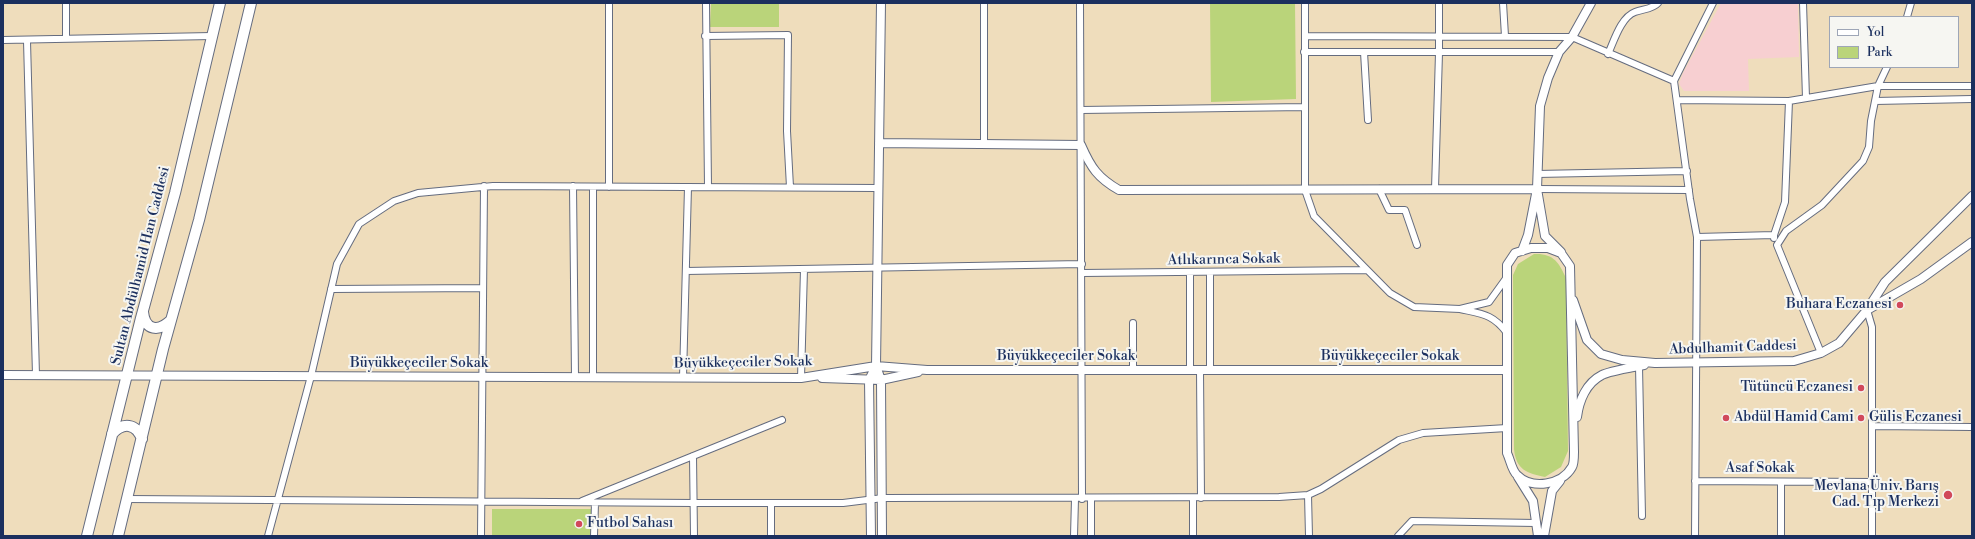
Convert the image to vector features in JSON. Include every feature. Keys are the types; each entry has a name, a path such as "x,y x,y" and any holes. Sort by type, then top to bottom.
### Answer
{"main road":[{"name":"Sultan Abdülhamid Han Caddesi","path":"87,536 143,312 175,192 220,3"},
{"path":"118,536 171,320 199,220 251,3"},
{"path":"143,312 144,320 148,325 154,328 161,328 171,320"},
{"path":"112,434 122,426 127,425 139,432 142,439"}],"street":[{"path":"66,3 66,37"},
{"path":"609,3 609,187"},
{"path":"706,3 705,36 708,187"},
{"path":"881,3 876,366 881,380 883,498 882,536"},
{"path":"984,3 984,144"},
{"path":"1080,3 1082,499"},
{"path":"1305,3 1305,190 1314,216 1390,293 1414,307 1460,309 1486,315 1498,321 1507,333"},
{"path":"1435,189 1439,3"},
{"path":"1503,3 1505,36"},
{"path":"1544,536 1552,490 1573,467 1574,440 1570,266 1561,252 1545,236 1536,174 1540,106 1548,78 1559,52 1572,37 1591,3"},
{"path":"1608,54 1620,28 1628,17 1658,3"},
{"path":"1695,536 1697,237 1674,81 1713,3"},
{"path":"1803,3 1806,98"},
{"path":"1907,16 1911,3"},
{"path":"705,36 788,35 787,131 790,187"},
{"path":"3,40 66,37 212,36"},
{"path":"1305,36 1572,37 1608,54 1674,81"},
{"path":"27,40 36,375"},
{"path":"1304,52 1559,52"},
{"path":"1364,52 1368,120"},
{"path":"1777,245 1786,231 1822,206 1863,161 1869,147 1878,86 1887,68"},
{"path":"1677,100 1789,100 1878,86 1972,86"},
{"path":"1875,101 1972,99"},
{"path":"1789,100 1785,202 1774,235 1821,353"},
{"path":"1081,110 1305,107"},
{"path":"879,143 1081,146"},
{"path":"1081,146 1089,165 1103,180 1119,190 1689,190"},
{"path":"1536,174 1687,171"},
{"path":"268,536 311,376 337,264 359,224 394,201 418,192 484,186 878,188"},
{"path":"481,536 484,186"},
{"path":"573,186 575,377"},
{"path":"593,187 593,377"},
{"path":"683,377 688,187"},
{"path":"1379,189 1389,210 1405,210 1417,245"},
{"path":"1522,251 1528,235 1537,189"},
{"name":"Abdulhamit Caddesi","path":"1655,363 1794,361 1821,353 1839,343 1866,310 1885,282 1972,196"},
{"path":"1697,237 1774,235"},
{"path":"1872,536 1872,326 1866,310 1921,279 1972,242"},
{"path":"1538,536 1533,501 1517,475 1507,453 1507,266 1515,253 1531,248 1548,248 1561,252"},
{"path":"686,271 1082,264"},
{"path":"804,269 801,378 881,380 926,370"},
{"name":"Atlıkarınca Sokak","path":"1082,273 1210,273 1367,270"},
{"path":"1190,273 1190,370"},
{"path":"1210,273 1210,370"},
{"path":"1460,309 1489,302 1507,277"},
{"path":"331,289 483,288"},
{"path":"1571,294 1587,340 1601,354 1622,360 1655,363"},
{"path":"1133,323 1133,370"},
{"path":"1574,440 1578,407 1585,391 1601,375 1655,363"},
{"path":"871,536 869,380 876,366"},
{"name":"Büyükkeçeciler Sokak","path":"3,375 801,378 876,366 926,370 1507,370"},
{"path":"1639,366 1642,516"},
{"path":"1200,370 1201,498"},
{"path":"578,502 782,420"},
{"path":"1873,426 1972,427"},
{"path":"127,499 595,503 844,503 883,498 1091,499 1308,495 1321,489 1399,440 1423,433 1507,428"},
{"path":"693,456 694,536"},
{"path":"1517,475 1530,483 1542,483 1556,482 1565,475"},
{"name":"Asaf Sokak","path":"1695,481 1873,482"},
{"path":"1781,482 1781,536"},
{"path":"1308,495 1310,536"},
{"path":"1192,536 1193,498"},
{"path":"1074,499 1074,536"},
{"path":"1091,499 1091,536"},
{"path":"594,536 595,503"},
{"path":"771,503 771,536"},
{"path":"1398,536 1412,521 1536,523"}],"shaded area":[{"path":"1721,3 1798,3 1799,57 1748,59 1749,91 1684,91 1679,84 1683,73"}],"green space":[{"path":"711,3 779,3 779,27 710,27"},
{"path":"1210,3 1295,3 1296,99 1211,102"},
{"path":"1534,254 1541,254 1551,257 1561,267 1566,278 1568,451 1561,467 1545,477 1528,472 1520,466 1517,462 1514,449 1513,275 1518,264"},
{"path":"492,509 591,509 591,536 492,536"}],"place":[{"name":"Buhara Eczanesi","path":"1900,305"},
{"name":"Tütüncü Eczanesi","path":"1861,388"},
{"name":"Abdül Hamid Cami","path":"1726,418"},
{"name":"Gülis Eczanesi","path":"1861,418"},
{"name":"Mevlana Üniv. Barış Cad. Tıp Merkezi","path":"1948,495"},
{"name":"Futbol Sahası","path":"579,524"}]}
